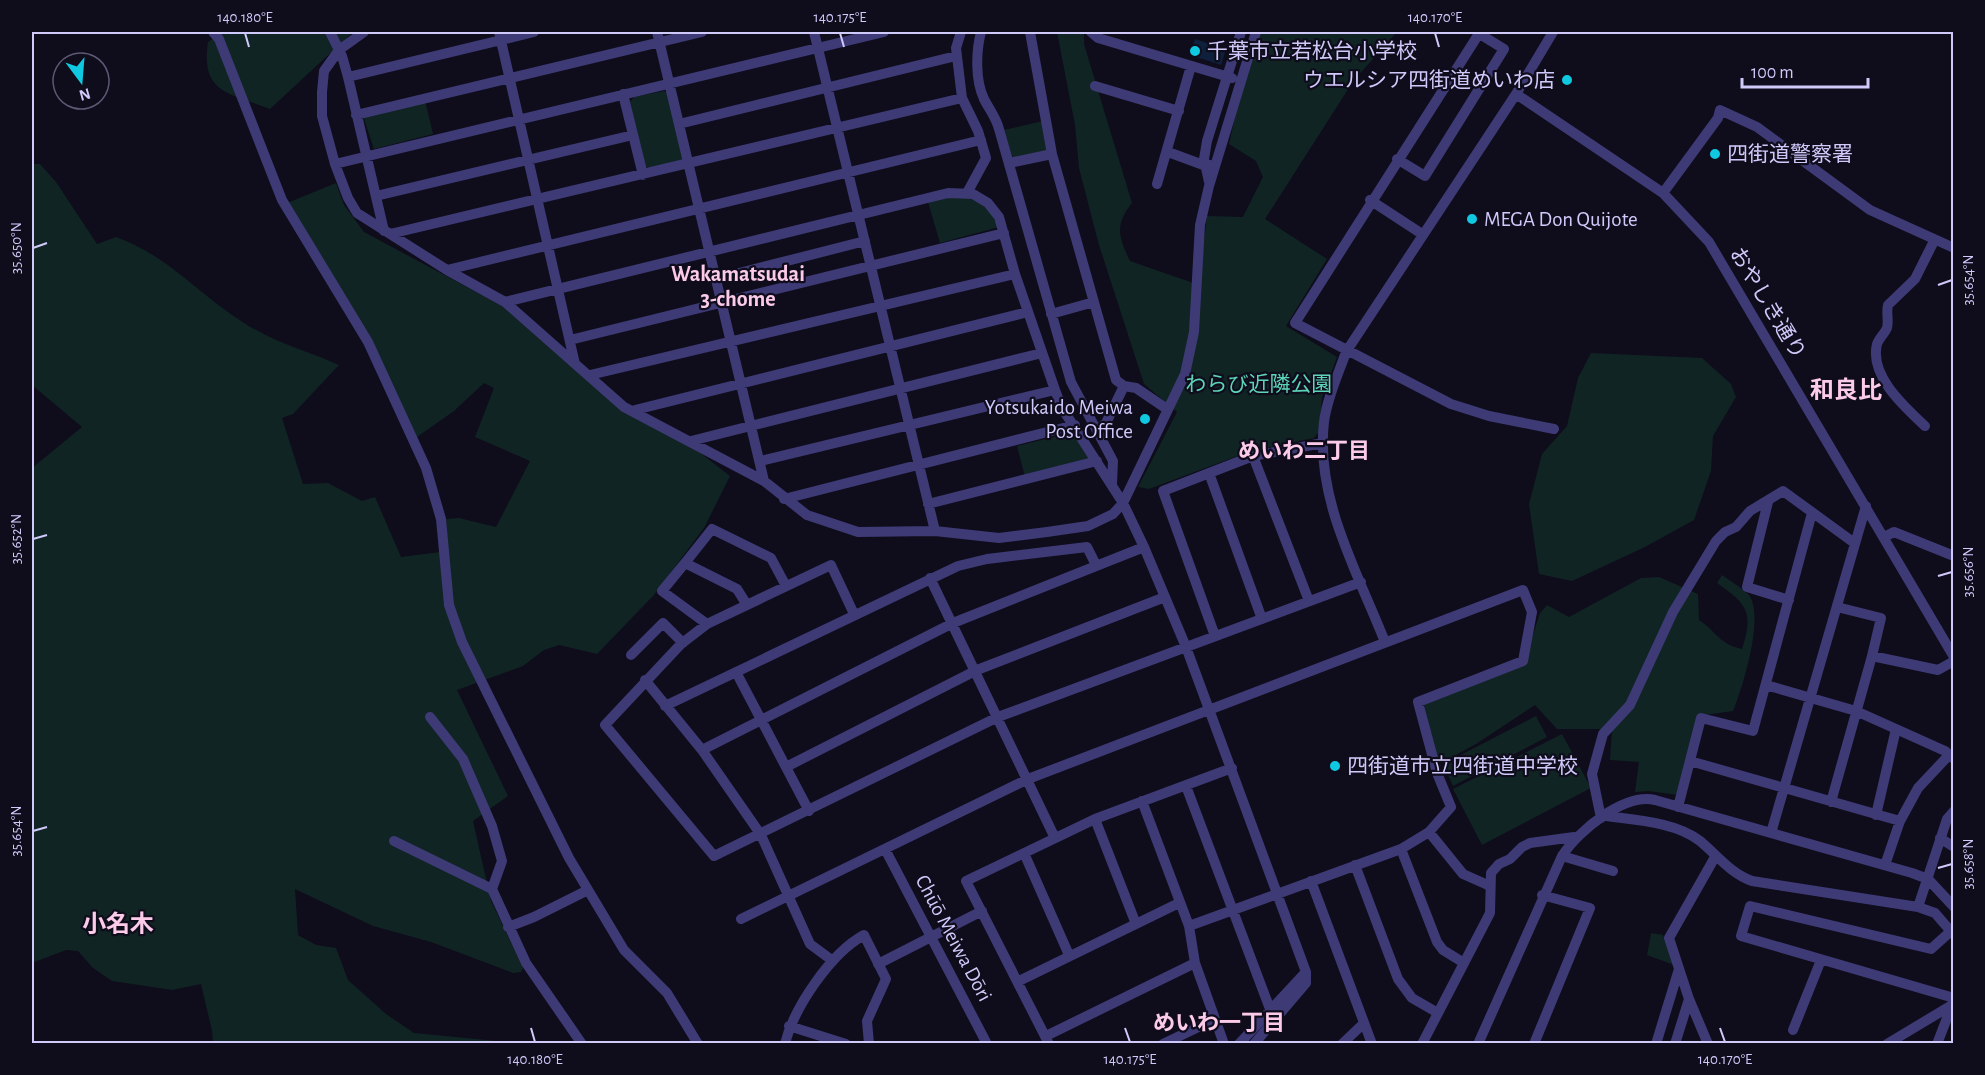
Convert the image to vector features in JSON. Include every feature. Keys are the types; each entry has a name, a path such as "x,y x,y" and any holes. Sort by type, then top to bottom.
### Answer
{"street":[{"path":"213,32 219,39 282,200 368,342 426,468 441,519 449,605 462,642 569,858 624,950 668,993 698,1044"},
{"path":"330,32 348,77 387,233"},
{"path":"364,32 339,50 324,71 322,92 322,116 334,164 357,213 447,270 505,302 618,402 764,481 807,515 858,532 935,531 999,537 1088,526 1113,514 1124,503 1185,374 1194,332 1200,225 1209,186 1211,165 1256,32"},
{"path":"348,77 500,36 534,32"},
{"path":"356,115 509,78 658,37 702,32"},
{"path":"814,32 935,531"},
{"path":"334,164 884,32"},
{"path":"961,32 956,56 962,98 981,140 986,158 967,193"},
{"path":"981,32 977,48 983,97 995,116 1071,382 1113,461 1112,484"},
{"path":"1030,32 1052,154 1116,380 1124,386 1136,388 1167,409"},
{"path":"1091,32 1098,38 1241,81"},
{"path":"1211,165 1207,141 1241,32"},
{"path":"1397,159 1425,176 1504,49 1479,32 1397,159 1370,201 1295,323 1346,352 1451,404 1490,416 1554,429"},
{"path":"1385,642 1326,485 1324,421 1346,352 1516,94 1553,32"},
{"path":"500,36 575,364"},
{"path":"658,37 764,481"},
{"path":"679,124 956,56"},
{"path":"1157,184 1191,66"},
{"path":"1095,86 1179,111"},
{"path":"623,94 643,175"},
{"name":"おやしき通り","path":"1516,94 1663,193 1709,242 1884,537 1953,659"},
{"path":"387,233 538,200 962,98"},
{"path":"1663,193 1719,118 1720,110 1757,127 1870,210 1953,248"},
{"path":"376,196 633,135"},
{"path":"447,270 981,140"},
{"path":"1168,152 1211,165"},
{"path":"1009,163 1052,154"},
{"path":"505,302 948,193 967,193 980,198 994,210 1004,233 1015,274 1062,408 1124,503 1144,547 1186,647 1306,972 1306,982 1254,1044"},
{"path":"1370,201 1422,234"},
{"path":"570,340 1004,233"},
{"path":"1925,426 1906,408 1884,380 1877,357 1877,343 1888,326 1888,305 1915,279 1934,241"},
{"path":"717,279 865,242"},
{"path":"590,375 1015,274"},
{"path":"1051,314 1094,302"},
{"path":"635,410 1028,312"},
{"path":"691,441 1042,353"},
{"path":"1097,430 1106,423 1124,386"},
{"path":"760,461 1055,390"},
{"path":"784,499 1075,426"},
{"path":"1215,636 1163,491 1253,456 1323,443"},
{"path":"1253,456 1309,601"},
{"path":"928,504 1097,461"},
{"path":"1209,473 1262,619"},
{"path":"1603,817 1592,774 1603,734 1630,705 1673,612 1716,541 1725,532 1736,527 1750,511 1783,491 1853,542"},
{"path":"1768,502 1747,587 1789,600"},
{"path":"1771,833 1837,608 1853,542 1866,507"},
{"path":"1678,807 1701,718 1754,730 1812,513"},
{"path":"707,624 662,591 712,530 771,558 786,586"},
{"path":"1884,537 1894,532 1953,556"},
{"path":"665,706 958,566 987,559 1087,547 1096,565"},
{"path":"702,750 953,623 1144,547"},
{"path":"685,562 737,589 747,605"},
{"path":"854,614 831,565 707,624 683,643 645,680 605,725 714,856 998,717 1361,582"},
{"path":"930,578 1055,838"},
{"path":"741,920 1028,779 1208,708 1523,590 1532,612 1523,661 1418,702 1437,772 1451,807 1429,832 1401,849 1189,926"},
{"path":"786,767 976,670 1165,597"},
{"path":"1831,802 1881,618 1837,608"},
{"path":"631,655 663,623 683,643"},
{"path":"1872,656 1938,670 1953,659"},
{"path":"736,672 809,811"},
{"path":"645,680 702,750 761,835 810,944 833,961"},
{"path":"1766,685 1856,711 1951,757 1918,788 1900,822 1885,865"},
{"path":"430,717 463,759 492,826 502,861 492,889"},
{"path":"1876,815 1896,729"},
{"path":"1690,761 1900,822"},
{"path":"1195,963 1047,1040 1019,981 966,881 1095,819 1232,768"},
{"path":"1186,786 1270,1009"},
{"path":"1478,1044 1542,895 1574,837 1603,817 1641,799 1678,807 1928,879 1953,907"},
{"path":"1142,801 1189,926 1195,963 1224,1044"},
{"path":"1918,907 1941,838 1953,811"},
{"path":"1603,817 1669,827 1699,840 1715,857 1742,877 1752,881 1918,907 1935,913 1952,933 1931,949 1750,906 1741,936 1953,1002"},
{"path":"1095,819 1136,924"},
{"path":"1429,832 1462,874 1490,885"},
{"path":"1422,1044 1491,913 1491,873 1521,847 1530,843 1574,837"},
{"path":"1941,838 1953,847"},
{"path":"394,841 492,889 526,963 582,1044"},
{"path":"1401,849 1437,942 1452,956 1464,963"},
{"name":"Chūō Meiwa Dōri","path":"886,850 987,1044"},
{"path":"1024,853 1069,955"},
{"path":"1562,856 1613,871"},
{"path":"1708,1044 1689,999 1669,938 1715,857"},
{"path":"1355,865 1398,979 1412,998 1438,1013"},
{"path":"1311,881 1372,1044"},
{"path":"508,927 534,917 588,890"},
{"path":"1534,1044 1590,908 1542,895"},
{"path":"1019,981 1179,903"},
{"path":"878,964 982,911"},
{"path":"785,1044 789,1026 833,961 864,935 886,979 867,1021 869,1044"},
{"path":"1793,1030 1821,960"},
{"path":"1656,1044 1680,969"},
{"path":"1239,1044 1306,972"},
{"path":"1675,1044 1689,999"},
{"path":"1887,1044 1953,1002"},
{"path":"1937,1044 1953,1002"},
{"path":"1163,1044 1215,1018"},
{"path":"1342,1044 1363,1024"},
{"path":"789,1026 846,1044"}],"green space":[{"path":"223,32 353,32 270,109 231,94 214,82 209,72 207,59 208,42"},
{"name":"わらび近隣公園","path":"1057,32 1084,32 1084,44 1132,203 1123,218 1120,232 1130,261 1199,285 1207,216 1243,217 1263,177 1256,161 1229,144 1242,85 1260,32 1397,32 1354,80 1265,219 1327,259 1286,326 1337,357 1322,398 1319,432 1314,438 1251,451 1149,489 1138,487 1177,412 1144,384 1099,245 1079,168 1075,125"},
{"path":"664,91 668,93 683,157 680,163 653,169 645,166 630,102 634,97"},
{"path":"425,100 433,134 374,149 364,119 366,115"},
{"path":"1043,121 1049,151 1016,159 1011,155 1004,130"},
{"path":"32,164 40,164 56,182 97,244 116,237 136,245 172,268 222,308 258,331 339,365 293,414 282,418 303,484 328,483 362,501 375,497 401,557 448,551 446,519 459,518 496,527 530,461 475,437 494,388 484,383 454,411 417,437 287,203 336,183 344,205 364,232 506,308 622,410 689,444 730,476 704,528 653,596 597,654 559,645 544,650 523,666 457,690 508,796 473,821 491,901 523,968 521,972 513,973 431,942 373,926 295,889 298,935 316,945 336,948 348,980 386,1014 414,1033 518,1043 213,1043 201,984 172,990 112,981 93,968 78,951 66,950 32,963 32,468 82,427 32,385"},
{"path":"950,196 981,202 990,211 999,227 940,243 928,202"},
{"path":"1591,353 1702,358 1731,384 1736,397 1713,436 1711,471 1694,520 1645,547 1572,581 1539,574 1529,504 1542,454 1567,426 1578,378"},
{"path":"1070,433 1074,434 1089,458 1025,477 1017,446"},
{"path":"1722,575 1748,594 1753,604 1755,618 1751,652 1733,711 1697,716 1678,795 1648,791 1635,792 1639,762 1610,760 1612,729 1557,729 1535,705 1476,744 1439,764 1424,704 1523,666 1540,613 1547,605 1569,617 1641,578 1659,577 1698,594 1699,620 1723,641 1742,649 1746,636 1747,617 1741,603 1717,583"},
{"path":"1536,716 1547,737 1453,786 1443,764"},
{"path":"1562,734 1591,788 1482,845 1453,789"},
{"path":"1651,933 1663,935 1674,965 1647,955"}],"water":[{"path":"1195,39 1226,49 1221,65 1190,55"}],"place":[{"name":"千葉市立若松台小学校","path":"1195,51"},
{"name":"ウエルシア四街道めいわ店","path":"1567,80"},
{"name":"四街道警察署","path":"1715,154"},
{"name":"MEGA Don Quijote","path":"1472,219"},
{"name":"Yotsukaido Meiwa Post Office","path":"1145,419"},
{"name":"四街道市立四街道中学校","path":"1335,766"}],"district":[{"name":"Wakamatsudai 3-chome","path":"738,286"},
{"name":"和良比","path":"1846,390"},
{"name":"めいわ二丁目","path":"1304,450"},
{"name":"小名木","path":"118,924"},
{"name":"めいわ一丁目","path":"1219,1022"}]}
